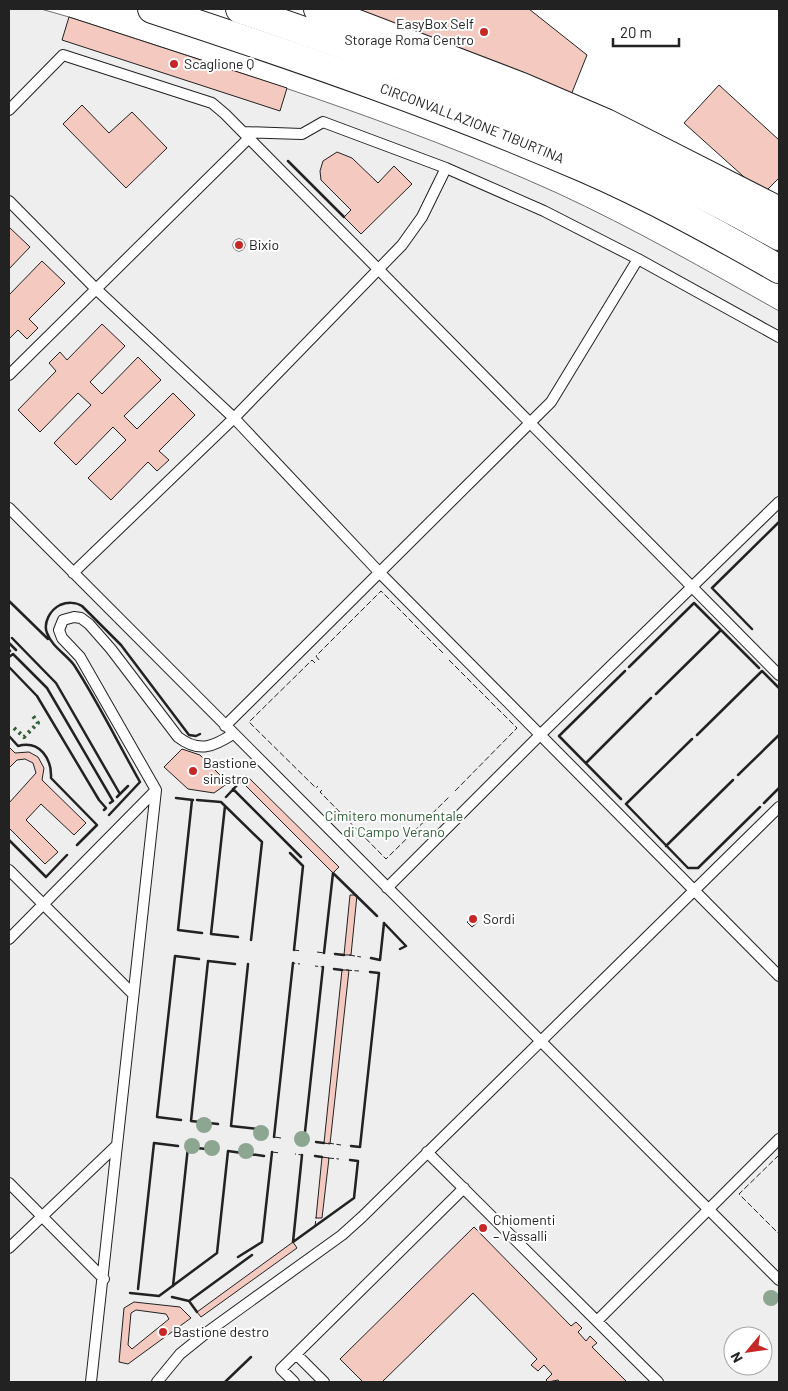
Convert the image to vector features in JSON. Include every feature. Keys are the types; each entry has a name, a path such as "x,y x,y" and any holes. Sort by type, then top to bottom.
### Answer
{"highway":[{"name":"CIRCONVALLAZIONE TIBURTINA","path":"152,9 279,51 412,99 586,169 701,226 779,269"},
{"name":"CIRCONVALLAZIONE TIBURTINA","path":"240,9 411,69 507,106 665,177 779,236"},
{"path":"318,9 522,87 606,123 779,211"}],"lane":[{"path":"9,110 63,55 212,102 779,675"},
{"path":"9,374 96,289 246,135 302,134 323,122 446,168 544,211 638,259 779,337"},
{"path":"73,573 234,418 402,245 422,217 446,168"},
{"path":"9,201 96,289 234,418 379,572 779,976"},
{"path":"91,1382 104,1279 156,790 80,657 62,638 59,630 63,620 74,617 81,618 89,624 111,649 178,737 187,744 203,747 216,745 379,572 551,402 638,259"},
{"path":"387,888 540,735 779,502"},
{"path":"9,508 779,1280"},
{"path":"9,938 156,790"},
{"path":"157,1382 180,1354 206,1333 342,1235 779,807"},
{"path":"9,870 133,994"},
{"path":"597,1321 779,1139"},
{"path":"9,1248 117,1145"},
{"path":"427,1152 658,1382"},
{"path":"9,1183 104,1279"},
{"path":"294,1382 281,1369 464,1188"},
{"path":"296,1354 324,1382"}],"green space":[{"name":"Cimitero monumentale di Campo Verano","path":"9,9 41,9 69,17 315,98 437,143 557,193 613,220 779,311 779,1382 9,1382"}],"building":[{"name":"EasyBox Self Storage Roma Centro","path":"352,9 529,9 587,55 571,95"},
{"name":"Scaglione Q","path":"69,17 287,88 280,111 62,40"},
{"path":"719,85 779,140 779,178 763,194 684,123"},
{"path":"82,105 109,133 132,112 167,148 126,188 63,124"},
{"path":"337,152 352,158 378,183 394,166 412,184 361,234 344,217 351,210 321,180 320,171 323,161"},
{"path":"9,227 30,247 9,269"},
{"name":"Bixio","path":"237,239 241,239 245,245 241,251 237,251 233,247 233,243"},
{"path":"42,261 65,283 29,319 38,328 27,339 18,330 9,339 9,295"},
{"path":"102,324 125,346 90,382 102,394 138,357 161,380 124,416 137,429 173,393 195,415 159,451 169,460 157,471 148,462 111,500 88,478 126,440 113,427 76,465 54,443 91,405 78,393 40,432 18,410 56,371 49,363 60,352 67,360"},
{"path":"9,747 15,753 29,752 38,757 44,768 42,780 86,823 74,835 41,804 26,820 58,852 45,864 9,828 9,803 36,773 33,763 25,759 17,760 9,768"},
{"name":"Bastione sinistro","path":"182,749 200,755 228,783 214,793 188,789 164,767"},
{"path":"246,775 339,867 333,873 241,781"},
{"path":"350,895 357,895 351,955 344,955"},
{"name":"Sordi","path":"473,916 478,922 472,927 467,922"},
{"path":"342,970 349,970 330,1144 324,1143"},
{"path":"322,1157 329,1158 322,1218 316,1218"},
{"path":"474,1227 571,1326 576,1322 582,1328 578,1332 586,1341 590,1336 597,1343 592,1347 627,1382 560,1382 558,1380 548,1382 546,1380 552,1374 544,1365 538,1371 531,1365 537,1359 473,1293 382,1382 363,1382 340,1359"},
{"path":"293,1242 297,1248 201,1317 197,1312"},
{"name":"Bastione destro","path":"134,1302 180,1307 191,1318 128,1364 119,1362 124,1308","holes":["136,1310 166,1314 169,1319 132,1349 128,1345 131,1313"]}],"hedge":[{"path":"14,728 24,737 38,723 31,713"}],"fence":[{"path":"319,660 316,656 381,591 444,654"},
{"path":"315,663 312,660 249,722 316,788 318,786"},
{"path":"449,660 517,728 454,792"},
{"path":"322,790 320,792 386,859 450,796"},
{"path":"290,853 303,866 294,950 301,951"},
{"path":"317,952 324,953 333,873"},
{"path":"380,960 384,923 390,929"},
{"path":"349,955 361,957"},
{"path":"281,1138 274,1137 293,963 300,964"},
{"path":"297,1140 304,1141 323,967 315,966"},
{"path":"346,970 359,971"},
{"path":"360,1147 379,973"},
{"path":"328,1143 341,1145"},
{"path":"238,1257 262,1242 272,1152 280,1153"},
{"path":"293,1242 302,1155 295,1154"},
{"path":"779,1155 739,1194 779,1234"},
{"path":"328,1158 339,1159"},
{"path":"354,1198 358,1161"},
{"path":"315,1227 316,1217"}],"wall":[{"path":"288,161 344,217"},
{"path":"752,629 712,588 779,522"},
{"path":"9,601 48,639"},
{"path":"109,815 140,782 83,679 74,665 49,638 46,625 48,617 53,610 66,603 82,606 121,645 189,735 196,736 200,734"},
{"path":"629,667 694,603 759,668"},
{"path":"656,694 721,630"},
{"path":"12,638 56,683 120,794"},
{"path":"9,643 16,650"},
{"path":"9,657 13,654 47,688 113,801 110,803"},
{"path":"9,667 37,696 99,800 106,808 104,810"},
{"path":"621,799 559,736 625,671"},
{"path":"697,735 762,671 779,688"},
{"path":"586,763 651,698"},
{"path":"738,775 779,735"},
{"path":"9,736 18,746 33,746 43,753 49,764 51,778 97,825 77,845"},
{"path":"692,739 626,804 688,868 698,868 760,807"},
{"path":"666,846 733,780"},
{"path":"226,797 241,781"},
{"path":"117,797 128,786"},
{"path":"764,803 779,788"},
{"path":"233,789 301,857"},
{"path":"176,798 193,800"},
{"path":"192,800 178,930 202,933"},
{"path":"197,800 221,802"},
{"path":"221,802 262,842 251,940"},
{"path":"225,806 211,934 238,937"},
{"path":"9,840 46,877 67,855"},
{"path":"290,853 303,866 294,950"},
{"path":"333,873 377,916"},
{"path":"324,953 333,873"},
{"path":"384,923 406,946 400,949"},
{"path":"371,958 380,960 384,923"},
{"path":"335,954 344,955"},
{"path":"181,1120 157,1117 175,956 199,959"},
{"path":"218,1124 191,1121 208,961 235,964"},
{"path":"274,1137 293,963"},
{"path":"248,964 231,1126 267,1130"},
{"path":"304,1141 323,967"},
{"path":"334,969 342,970"},
{"path":"351,1146 360,1147 379,973 370,972"},
{"path":"316,1142 324,1143"},
{"path":"138,1289 154,1143 178,1146"},
{"path":"173,1286 188,1147 215,1150"},
{"path":"130,1293 159,1296 217,1253 228,1151 264,1156"},
{"path":"238,1257 262,1242 272,1152"},
{"path":"293,1242 302,1155"},
{"path":"315,1156 322,1157"},
{"path":"293,1242 354,1198 358,1161 350,1160"},
{"path":"189,1301 252,1255"},
{"path":"172,1297 189,1301 197,1312"},
{"path":"225,1382 251,1357"}],"place":[{"name":"EasyBox Self Storage Roma Centro","path":"484,32"},
{"name":"Scaglione Q","path":"174,64"},
{"name":"Bixio","path":"239,245"},
{"name":"Bastione sinistro","path":"193,771"},
{"name":"Sordi","path":"473,919"},
{"name":"Chiomenti – Vassalli","path":"483,1228"},
{"name":"Bastione destro","path":"163,1332"}]}
